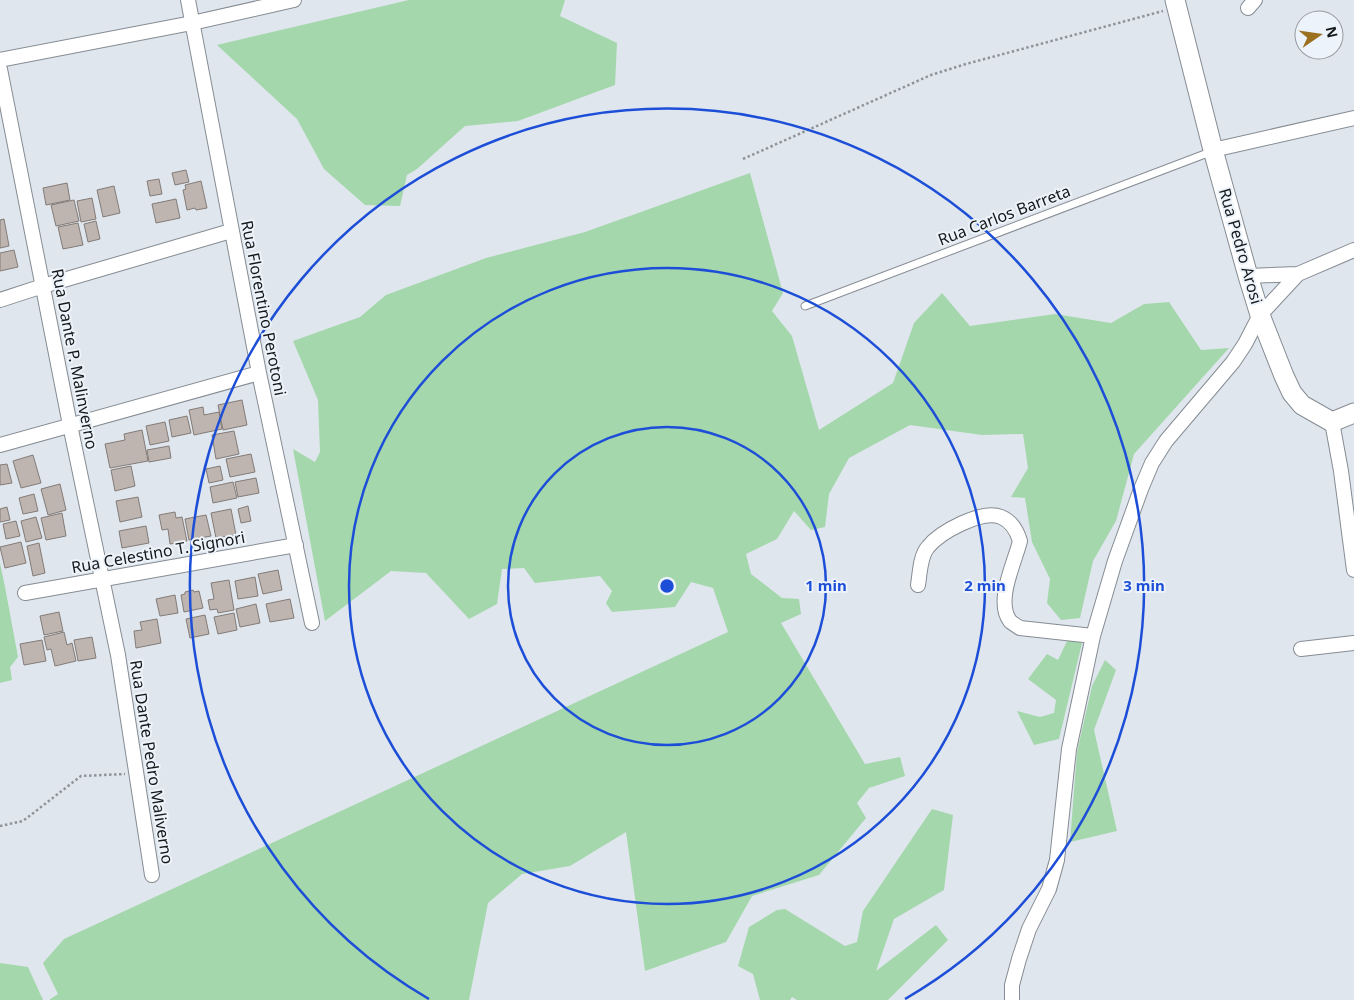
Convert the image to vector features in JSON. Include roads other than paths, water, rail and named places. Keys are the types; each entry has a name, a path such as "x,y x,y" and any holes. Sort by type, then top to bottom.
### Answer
{"street":[{"name":"Rua Florentino Perotoni","path":"188,0 259,373 312,623"},
{"path":"0,60 192,23 294,0"},
{"name":"Rua Pedro Arosi","path":"1176,4 1213,150 1260,315 1292,393 1302,405 1332,422"},
{"name":"Rua Dante P. Malinverno","path":"0,69 70,425 118,655"},
{"path":"1213,150 1354,118"},
{"path":"0,300 231,231"},
{"path":"1248,276 1298,274 1354,250"},
{"path":"1012,1000 1012,985 1019,959 1029,929 1049,889 1057,860 1069,749 1093,636 1115,561 1141,489 1152,463 1166,441 1233,362 1260,315 1298,274"},
{"path":"0,445 259,373"},
{"path":"1354,414 1332,422 1341,471 1354,570"},
{"path":"918,585 926,548 938,537 953,527 969,520 987,516 1001,517 1012,525 1018,533 1020,541 1006,586 1004,604 1010,621 1020,628 1093,636"},
{"name":"Rua Celestino T. Signori","path":"26,593 296,546"},
{"path":"1301,649 1354,643"},
{"name":"Rua Dante Pedro Maliverno","path":"118,655 152,876"}],"lane":[{"name":"Rua Carlos Barreta","path":"805,306 1213,150"}]}
